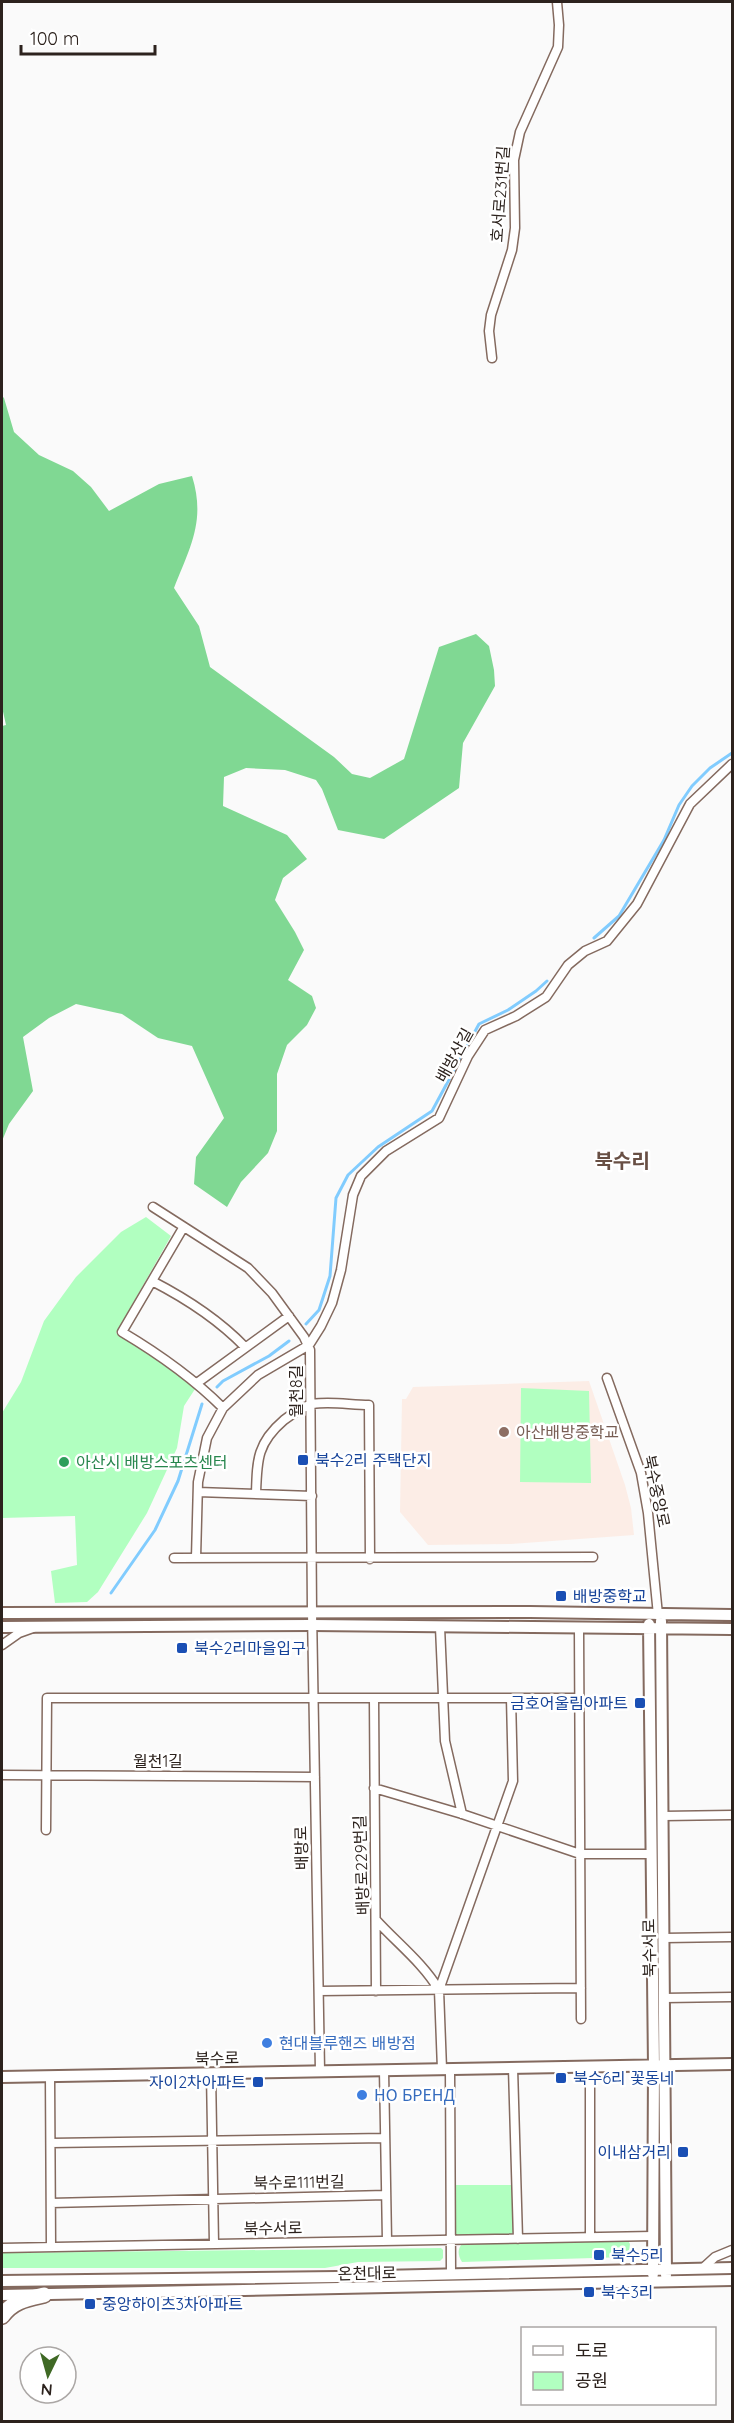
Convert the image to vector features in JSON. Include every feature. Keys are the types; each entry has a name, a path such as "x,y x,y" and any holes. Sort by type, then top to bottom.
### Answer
{"highway":[{"path":"2,2316 8,2307 23,2299 44,2295"}],"street":[{"name":"호서로231번길","path":"492,358 489,331 491,315 512,250 515,228 514,160 520,132 558,47 559,26 556,2"},
{"name":"배방산길","path":"309,1345 332,1303 341,1270 353,1195 361,1176 386,1151 439,1118 468,1056 485,1030 516,1016 546,997 568,965 585,951 607,941 637,904 690,804 732,764"},
{"name":"월천8길","path":"153,1207 248,1268 309,1345 312,1367 312,1612"},
{"path":"183,1228 122,1332 160,1354 197,1383 223,1408"},
{"path":"152,1281 180,1296 224,1325 245,1347"},
{"path":"197,1383 288,1316"},
{"path":"196,1558 198,1492 207,1438 223,1408 258,1375 309,1345"},
{"name":"북수중앙로","path":"607,1378 641,1473 648,1513 656,1615"},
{"path":"256,1494 257,1464 261,1446 271,1431 284,1420 312,1404 369,1405 370,1559"},
{"path":"198,1492 312,1496"},
{"path":"174,1558 592,1557"},
{"name":"배방로","path":"312,1612 320,2071"},
{"path":"2,1613 530,1612 732,1615"},
{"name":"북수서로","path":"656,1615 652,1854 667,2281"},
{"path":"2,1627 312,1625 732,1629"},
{"path":"2,1645 19,1634 37,1627"},
{"path":"440,1627 445,1741 462,1814"},
{"path":"579,1629 581,2019"},
{"name":"북수서로","path":"652,2281 659,2065 664,1998 663,1816 655,1629"},
{"path":"46,1830 47,1698 579,1698"},
{"name":"배방로229번길","path":"374,1698 376,1920 429,1974 439,1990"},
{"path":"451,2273 446,2069 439,1990 513,1781 511,1698"},
{"name":"월천1길","path":"2,1775 315,1777"},
{"path":"374,1788 462,1814 580,1854 652,1854"},
{"path":"663,1816 732,1815"},
{"path":"376,1920 376,1991"},
{"path":"664,1938 732,1937"},
{"path":"319,1992 581,1988"},
{"path":"664,1998 732,1997"},
{"name":"북수로","path":"2,2077 732,2064"},
{"path":"590,2067 590,2237"},
{"path":"513,2068 518,2239"},
{"path":"384,2070 387,2241"},
{"path":"211,2073 214,2244"},
{"path":"50,2076 51,2247"},
{"path":"51,2143 386,2138"},
{"name":"북수로111번길","path":"51,2203 386,2195"},
{"name":"북수서로","path":"2,2248 653,2236"},
{"path":"703,2268 715,2257 732,2250"},
{"name":"온천대로","path":"2,2281 337,2277 732,2268"},
{"name":"온천대로","path":"2,2295 732,2280"}],"shaded area":[{"name":"아산배방중학교","path":"589,1381 625,1485 631,1508 634,1535 511,1544 428,1545 400,1512 402,1399 406,1399 413,1387"}],"green space":[{"path":"2,396 14,432 39,455 73,471 91,487 109,511 159,484 192,476 196,492 197,520 174,588 199,626 210,667 334,757 352,774 370,778 404,759 439,647 476,634 489,646 495,686 463,743 459,788 384,839 338,830 322,789 316,780 285,770 246,768 224,777 223,806 287,835 307,859 283,878 275,900 304,950 288,980 312,996 316,1008 307,1025 287,1045 277,1074 277,1131 268,1153 241,1182 227,1207 194,1184 196,1157 224,1118 192,1046 158,1038 122,1014 76,1004 49,1018 23,1037 33,1091 9,1124 2,1141 2,726 6,725 2,707"},
{"path":"146,1217 171,1236 116,1333 156,1357 195,1389 184,1406 177,1448 147,1513 98,1592 87,1602 55,1603 51,1571 77,1565 75,1516 2,1518 2,1413 21,1382 44,1321 76,1277 121,1232"},
{"path":"521,1388 589,1391 591,1483 520,1482"},
{"path":"454,2185 512,2185 513,2232 510,2236 458,2237 455,2234"},
{"path":"628,2241 630,2244 628,2257 462,2262 459,2253 462,2244"},
{"path":"441,2248 443,2258 440,2261 358,2262 325,2268 2,2268 2,2253"}],"waterway":[{"path":"594,938 619,916 664,840 679,805 692,786 710,768 732,753"},
{"path":"306,1324 319,1310 330,1276 336,1198 348,1175 378,1147 432,1111 479,1024 508,1010 547,981"},
{"path":"217,1387 223,1381 269,1356 289,1341"},
{"path":"111,1593 155,1530 178,1481 202,1404"}],"place":[{"name":"아산배방중학교","path":"504,1432"},
{"name":"북수2리 주택단지","path":"303,1460"},
{"name":"아산시 배방스포츠센터","path":"64,1462"},
{"name":"배방중학교","path":"561,1596"},
{"name":"북수2리마을입구","path":"182,1648"},
{"name":"금호어울림아파트","path":"640,1703"},
{"name":"현대블루핸즈 배방점","path":"267,2043"},
{"name":"북수6리 꽃동네","path":"561,2078"},
{"name":"자이2차아파트","path":"258,2082"},
{"name":"НО БРЕНД","path":"362,2095"},
{"name":"이내삼거리","path":"683,2152"},
{"name":"북수5리","path":"599,2255"},
{"name":"북수3리","path":"589,2292"},
{"name":"중앙하이츠3차아파트","path":"90,2304"}],"district":[{"name":"북수리","path":"622,1161"}]}
